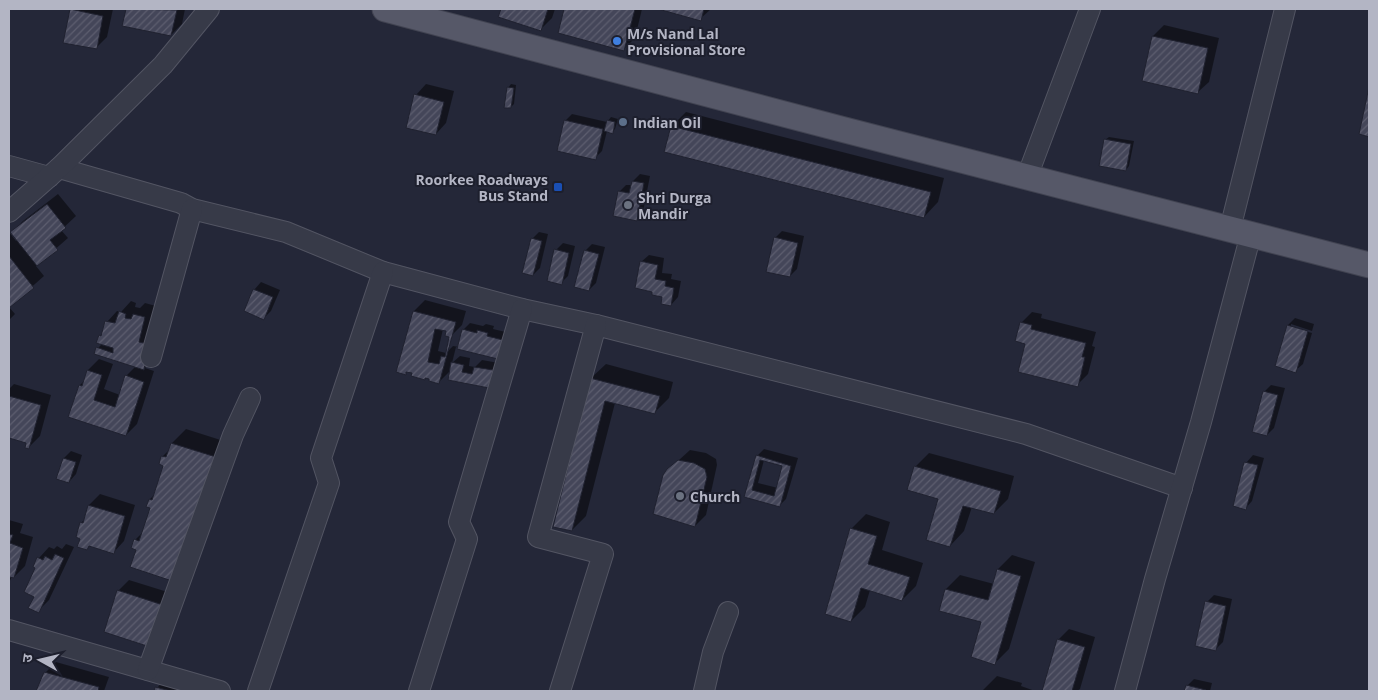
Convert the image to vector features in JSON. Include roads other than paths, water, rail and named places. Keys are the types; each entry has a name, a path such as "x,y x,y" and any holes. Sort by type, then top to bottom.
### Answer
{"main road":[{"path":"386,9 437,15 1027,177 1369,265"}],"street":[{"path":"9,212 54,172 164,64 209,9"},
{"path":"1027,177 1090,9"},
{"path":"1125,691 1201,422 1285,9"},
{"path":"9,166 54,172 181,203 192,210 286,232 383,272 522,309 596,325 1026,434 1182,488"},
{"path":"151,357 192,210"},
{"path":"258,691 329,482 321,458 383,272"},
{"path":"419,691 467,539 459,522 522,309"},
{"path":"560,691 603,554 538,537 596,325"},
{"path":"148,670 233,435 250,398"},
{"path":"704,691 714,652 728,612"},
{"path":"9,630 208,689"}],"place":[{"name":"M/s Nand Lal Provisional Store","path":"617,41"},
{"name":"Indian Oil","path":"623,122"},
{"name":"Roorkee Roadways Bus Stand","path":"558,187"},
{"name":"Shri Durga Mandir","path":"628,205"},
{"name":"Church","path":"680,496"}]}
